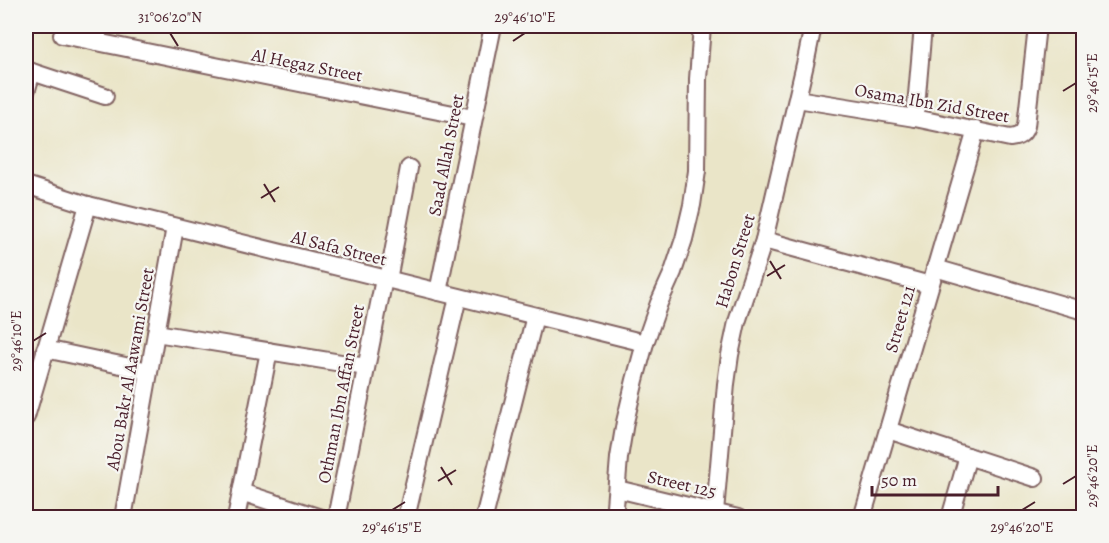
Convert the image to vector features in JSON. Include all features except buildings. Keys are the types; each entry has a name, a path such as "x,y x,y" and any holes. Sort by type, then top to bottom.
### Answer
{"street":[{"path":"96,42 100,26"},
{"name":"Saad Allah Street","path":"438,292 490,26"},
{"path":"614,518 619,458 625,422 645,344 677,261 692,205 697,171 698,79 702,26"},
{"name":"Habon Street","path":"715,512 730,355 737,322 764,240 813,26"},
{"path":"915,118 923,26"},
{"name":"Osama Ibn Zid Street","path":"797,99 915,118 1010,138 1021,135 1024,131 1037,26"},
{"name":"Al Hegaz Street","path":"62,35 473,118"},
{"path":"26,92 29,71 105,96"},
{"name":"Street 121","path":"861,518 976,130"},
{"name":"Othman Ibn Affan Street","path":"336,518 409,168"},
{"name":"Al Safa Street","path":"26,185 88,205 645,344"},
{"path":"26,417 28,399 88,205"},
{"name":"Abou Bakr Al Aawami Street","path":"123,518 175,227"},
{"path":"764,240 930,285"},
{"path":"935,268 1083,310"},
{"path":"406,518 458,297"},
{"path":"484,518 535,316"},
{"path":"156,333 366,367"},
{"path":"45,349 149,371"},
{"path":"236,518 269,351"},
{"path":"888,430 1035,478"},
{"path":"950,518 968,456"},
{"name":"Street 125","path":"617,489 738,518"},
{"path":"241,492 321,518"}]}
